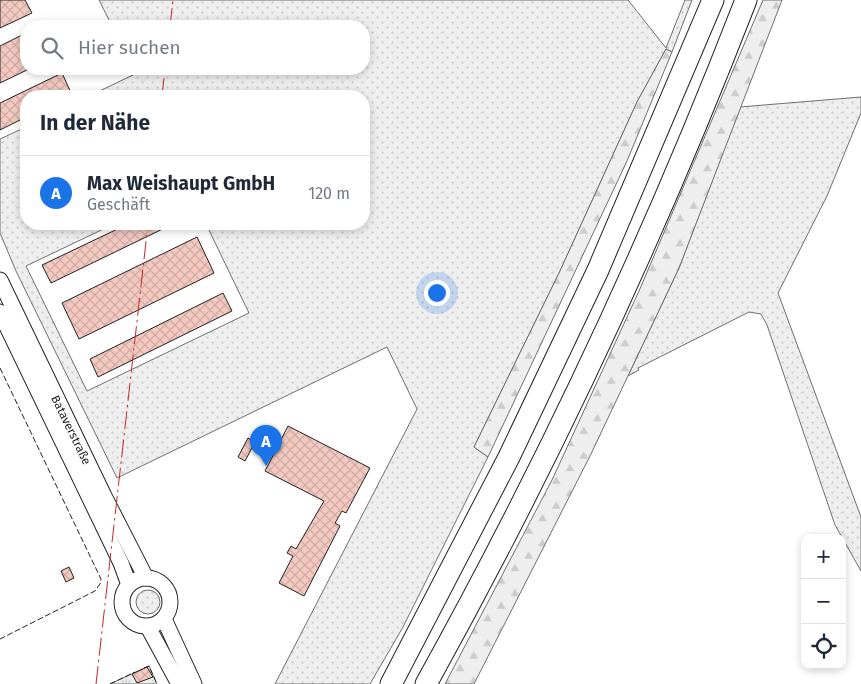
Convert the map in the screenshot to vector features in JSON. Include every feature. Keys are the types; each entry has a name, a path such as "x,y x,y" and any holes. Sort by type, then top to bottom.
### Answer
{"highway":[{"path":"391,684 510,457 585,297 714,0"},
{"path":"426,684 537,471 627,283 746,0"}],"street":[{"name":"Bataverstraße","path":"0,280 104,496 146,578"},
{"name":"Bataverstraße","path":"0,312 121,563 129,585"},
{"path":"146,578 162,584 168,591 171,600 169,610 164,619 148,627 137,625 128,619 122,603 124,593 129,585 137,580 146,578"},
{"path":"164,619 194,684"},
{"path":"148,627 179,684"}],"green space":[{"path":"99,0 628,0 666,48 685,0 692,0 672,52 666,49 637,102 560,271 474,447 488,457 403,627 370,684 275,684 417,409 387,347 117,478 16,271 0,233 0,139 20,130 20,230 101,230 26,266 87,391 249,313 209,230 370,230 370,90 102,90 133,75 370,75 370,20 109,20"},
{"path":"763,0 782,0 679,268 591,454 474,684 445,684 552,480 639,291"},
{"path":"666,49 672,52 627,161 488,457 474,447 560,271 637,102"},
{"path":"861,97 861,113 827,196 778,293 861,517 861,571 846,544 846,534 840,534 835,525 767,325 761,314 749,312 638,368 639,370 628,376 679,268 740,107"},
{"path":"148,590 157,593 160,602 157,611 148,614 139,611 136,602 139,593"},
{"path":"149,666 157,684 110,684"}],"building":[{"path":"0,0 25,0 32,13 0,28"},
{"path":"20,36 20,73 0,83 0,46"},
{"path":"58,75 63,75 70,90 27,90"},
{"path":"20,93 20,120 0,130 0,103"},
{"path":"115,230 161,230 51,283 42,265"},
{"path":"197,237 214,273 79,339 62,303"},
{"path":"223,293 232,311 98,377 90,359"},
{"path":"288,426 370,468 346,513 342,511 335,523 340,526 304,596 279,583 293,556 287,553 291,546 296,549 324,501 265,471"},
{"path":"248,438 255,442 245,461 238,457"},
{"path":"69,567 74,578 66,582 61,571"},
{"path":"147,667 153,677 137,683 132,674"}],"fence":[{"path":"0,368 101,579 95,591 0,639"},
{"path":"144,668 149,666 157,684"},
{"path":"110,684 135,672"}],"power":[{"path":"171,20 173,0"},
{"path":"163,90 164,75"},
{"path":"96,684 147,230"}],"place":[{"name":"Max Weishaupt GmbH","path":"266,466"}]}
